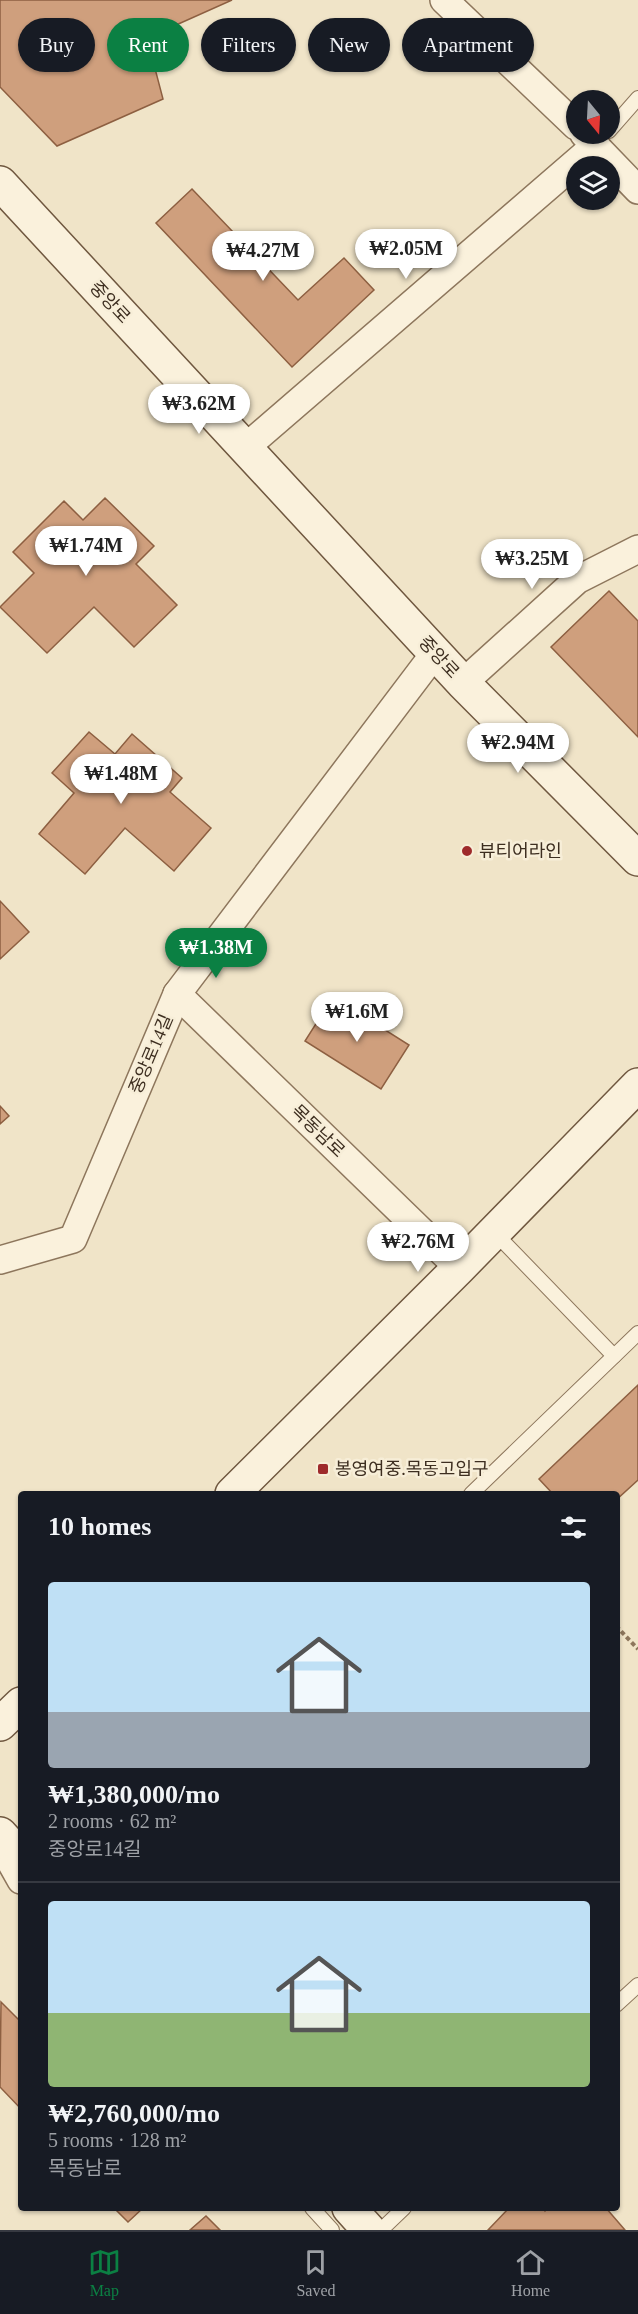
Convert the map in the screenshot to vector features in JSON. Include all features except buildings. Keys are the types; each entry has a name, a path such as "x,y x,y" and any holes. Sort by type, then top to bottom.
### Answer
{"main road":[{"name":"중앙로","path":"0,183 463,683 638,859"},
{"path":"235,1491 459,1268 638,1085"},
{"path":"0,1724 18,1707"},
{"path":"0,1834 18,1854"},
{"path":"352,2211 369,2230"}],"street":[{"path":"444,0 566,116"},
{"path":"245,448 590,144"},
{"path":"605,144 638,190"},
{"path":"463,683 577,580 638,549"},
{"name":"중앙로14길","path":"0,1260 73,1239 177,994 435,653"},
{"name":"목동남로","path":"177,994 459,1268"},
{"path":"0,1843 18,1875"}],"lane":[{"path":"620,116 638,98"},
{"path":"494,1232 614,1356"},
{"path":"474,1491 638,1333"},
{"path":"620,2001 638,1985"},
{"path":"315,2211 332,2230"},
{"path":"381,2230 401,2211"}],"path":[{"path":"620,1630 638,1649"}],"place":[{"name":"뷰티어라인","path":"467,851"},
{"name":"봉영여중.목동고입구","path":"323,1469"}]}
